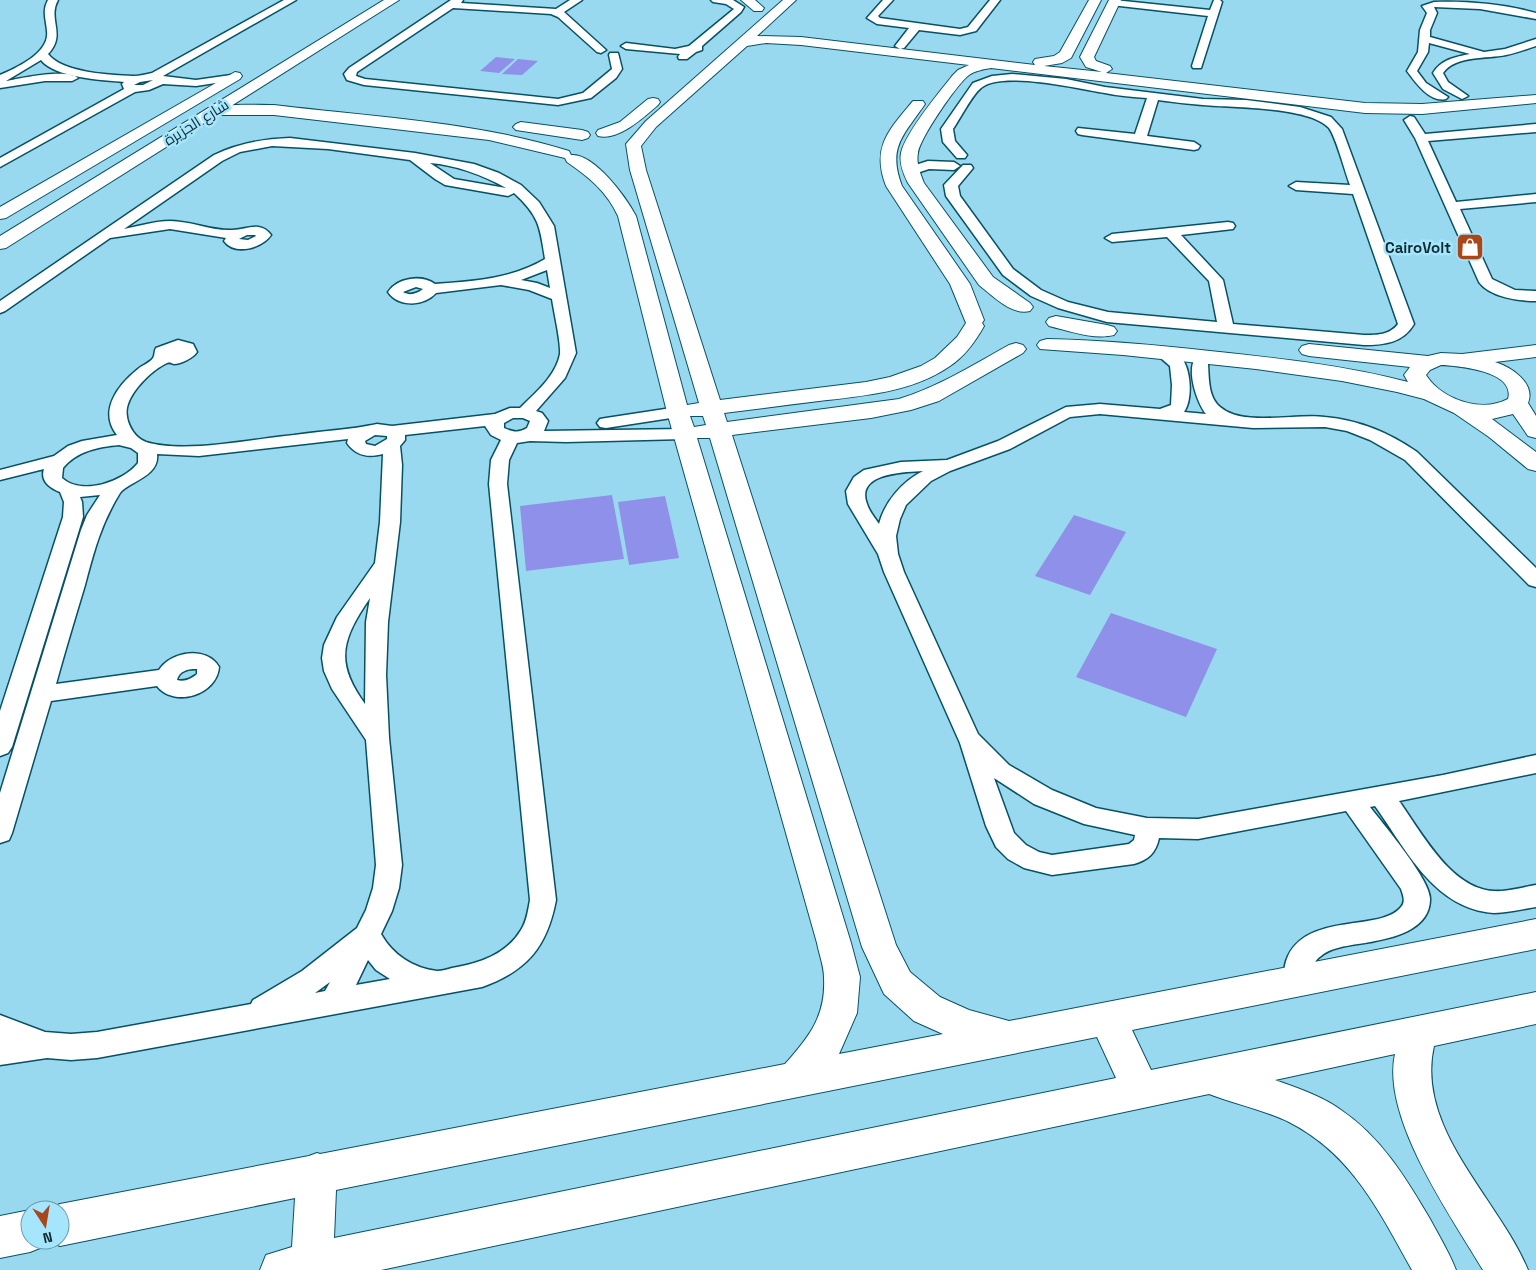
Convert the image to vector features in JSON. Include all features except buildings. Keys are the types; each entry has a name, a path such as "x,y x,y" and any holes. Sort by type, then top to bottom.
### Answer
{"street":[{"path":"3,80 42,54 52,40 48,12 53,0"},
{"path":"145,88 158,78 291,0"},
{"name":"شارع الجزيرة","path":"0,244 250,88 327,30 352,25 393,0"},
{"path":"558,12 577,0"},
{"path":"692,49 738,10 739,7 735,4 716,0"},
{"path":"630,149 650,124 790,0"},
{"path":"888,0 872,18 885,23 960,32 968,31 972,28 995,0"},
{"path":"1040,62 1057,60 1066,54 1095,0"},
{"path":"1197,66 1212,13 1218,0"},
{"path":"614,55 618,68 612,76 587,96 558,102 364,82 351,78 350,74 353,70 455,2 558,12 605,53 614,55 630,51 626,46"},
{"path":"601,50 613,45 626,46 679,55 695,65 758,2"},
{"path":"1105,70 1091,64 1087,57 1115,2 1212,13"},
{"path":"1443,90 1438,73 1423,52 1425,30 1432,14 1427,6 1430,3 1448,2 1518,11 1536,16"},
{"path":"764,23 776,29 795,34 1360,99 1406,100 1443,90"},
{"path":"900,46 916,27"},
{"path":"1425,39 1487,55"},
{"path":"743,42 790,40 1385,110 1422,109 1536,99"},
{"path":"1536,42 1506,52 1431,62 1412,67 1412,71 1422,85 1462,96 1536,90"},
{"path":"679,55 692,49 714,44"},
{"path":"1506,52 1535,56"},
{"path":"42,54 45,61 54,67"},
{"path":"926,56 938,65 940,75 891,140 887,154 888,170 894,186 960,284 982,333 1016,349 1033,349 1047,345 1057,339 1060,331 1056,322"},
{"path":"965,161 949,142 947,129 977,85 987,80 1005,77 1066,82 1098,89 1203,102 1252,104 1300,111 1327,120 1336,129 1359,190 1405,319 1404,328 1393,336 1369,340 1248,337 1087,329 1056,322 1042,313 1022,307 986,281 916,183 911,172 909,158 912,143 959,77 970,69 989,64"},
{"path":"26,66 54,67 145,88 180,93 188,104"},
{"path":"34,79 31,77 33,74 54,67"},
{"name":"شارع الجزيرة","path":"0,214 248,68"},
{"path":"1084,75 1100,81 1134,86 1138,89 1138,94"},
{"path":"3,80 65,78 132,84"},
{"path":"0,163 132,84 158,78 196,83 231,78"},
{"path":"250,88 265,96 287,101 573,149 608,185 623,205 681,423 834,943 842,977 839,1013 823,1048 796,1080"},
{"path":"1170,98 1172,93 1180,92 1230,96 1251,95"},
{"path":"573,149 604,133 625,125 661,95"},
{"path":"1140,138 1153,96"},
{"path":"212,112 244,109 274,110 468,131 573,149 604,161"},
{"path":"1410,120 1421,138 1486,282 1511,294 1536,296"},
{"path":"1421,138 1536,128"},
{"path":"1082,131 1194,146"},
{"path":"604,133 624,136 631,140 630,149 879,947 897,983 927,1009 965,1026 1011,1037"},
{"path":"0,308 229,151 262,142 280,141 413,156 458,164 494,176 519,190 529,198 542,214 547,226 568,346 565,367 556,381 525,413"},
{"path":"910,151 924,156 965,161"},
{"path":"413,156 442,179 502,190 529,198"},
{"path":"911,172 928,165 965,161"},
{"path":"965,161 951,185 952,196 1008,272 1025,286 1063,305 1107,317 1226,328 1248,337 1427,362"},
{"path":"434,171 458,164"},
{"path":"478,186 494,176"},
{"path":"1296,186 1359,190"},
{"path":"1452,206 1536,198"},
{"path":"149,205 153,213 170,225"},
{"path":"104,236 170,225 234,235"},
{"path":"1112,238 1228,226"},
{"path":"1170,232 1216,280 1226,328"},
{"path":"530,280 553,260"},
{"path":"431,289 530,280 559,296"},
{"path":"982,333 981,314 992,309 1022,307"},
{"path":"715,419 897,382 931,369 947,360 982,333"},
{"path":"1047,345 1095,346 1163,352 1332,371 1427,393"},
{"path":"498,419 494,424 494,429 497,433 525,433 567,437 715,419 871,411 903,405 931,396 1016,349"},
{"path":"1536,351 1440,359 1427,362 1418,368 1415,375 1418,384 1427,393 1441,401 1459,407 1494,411 1508,408 1531,378 1536,375"},
{"path":"1163,352 1170,356 1178,366 1181,403 1178,408 1164,414"},
{"path":"1208,357 1200,364 1205,405 1211,411 1228,420"},
{"path":"5,474 60,460 87,445 104,430 116,414 119,403 135,379 164,358"},
{"path":"1457,359 1496,370 1513,381 1524,416 1536,431"},
{"path":"1459,407 1497,432 1536,464"},
{"path":"888,554 886,536 890,519 897,504 909,490 925,478 959,462 1004,445 1066,412 1082,409 1100,409 1253,423 1325,422 1367,433 1398,446 1411,456 1536,580"},
{"path":"0,1052 47,1045 71,1048 97,1045 482,975 507,963 526,945 540,922 544,900 498,484 500,460 539,421 536,417 525,413 510,413 498,419 392,438 384,449 362,449 331,440 316,438"},
{"path":"5,474 26,474 82,492 116,486 131,479 147,462 149,454 120,429 116,414"},
{"path":"87,445 111,440 167,451 199,452 385,429 392,438 390,522 377,622 375,675 377,738 389,865 380,911 334,1002"},
{"path":"369,431 358,438 356,443 379,462 391,476"},
{"path":"141,470 199,452"},
{"path":"0,747 8,699 73,517 73,502 52,474 54,467 60,460"},
{"path":"959,462 882,470 864,477 858,483 854,497 888,554 897,579 969,739 1005,840 1017,852 1033,861 1052,865 1134,854 1143,849 1148,842 1148,828"},
{"path":"0,833 91,530 97,515 116,486"},
{"path":"377,738 342,686 335,670 333,655 337,637 384,564"},
{"path":"346,621 377,622"},
{"path":"342,686 375,675"},
{"path":"42,694 166,677"},
{"path":"969,739 1001,771 1044,798 1093,817 1148,828 1198,829 1381,796 1536,764"},
{"path":"1381,796 1440,877 1456,890 1476,899 1496,902 1536,896"},
{"path":"1298,981 1300,958 1314,943 1389,927 1404,922 1414,912 1417,899 1413,885 1352,801"},
{"path":"70,1223 1536,934"},
{"path":"368,936 376,952 390,966 408,976 431,981 455,980"},
{"path":"246,1017 312,980 368,936"},
{"path":"317,1173 301,1268 1536,1008"},
{"path":"1107,1018 1141,1090"},
{"path":"0,1028 47,1045"},
{"path":"1419,1033 1411,1071 1414,1102 1437,1154 1508,1270"},
{"path":"1212,1077 1303,1109 1329,1123 1354,1143 1375,1166 1435,1270"},
{"path":"0,1237 20,1233"}],"shaded area":[{"path":"496,57 515,59 499,73 480,71"},
{"path":"518,59 538,61 522,75 502,74"},
{"path":"612,495 624,559 526,571 520,506"},
{"path":"665,496 679,558 629,565 618,502"},
{"path":"1074,515 1126,532 1090,595 1035,576"},
{"path":"1111,613 1217,649 1186,717 1076,677"}],"place":[{"name":"CairoVolt","path":"1470,247"}]}
